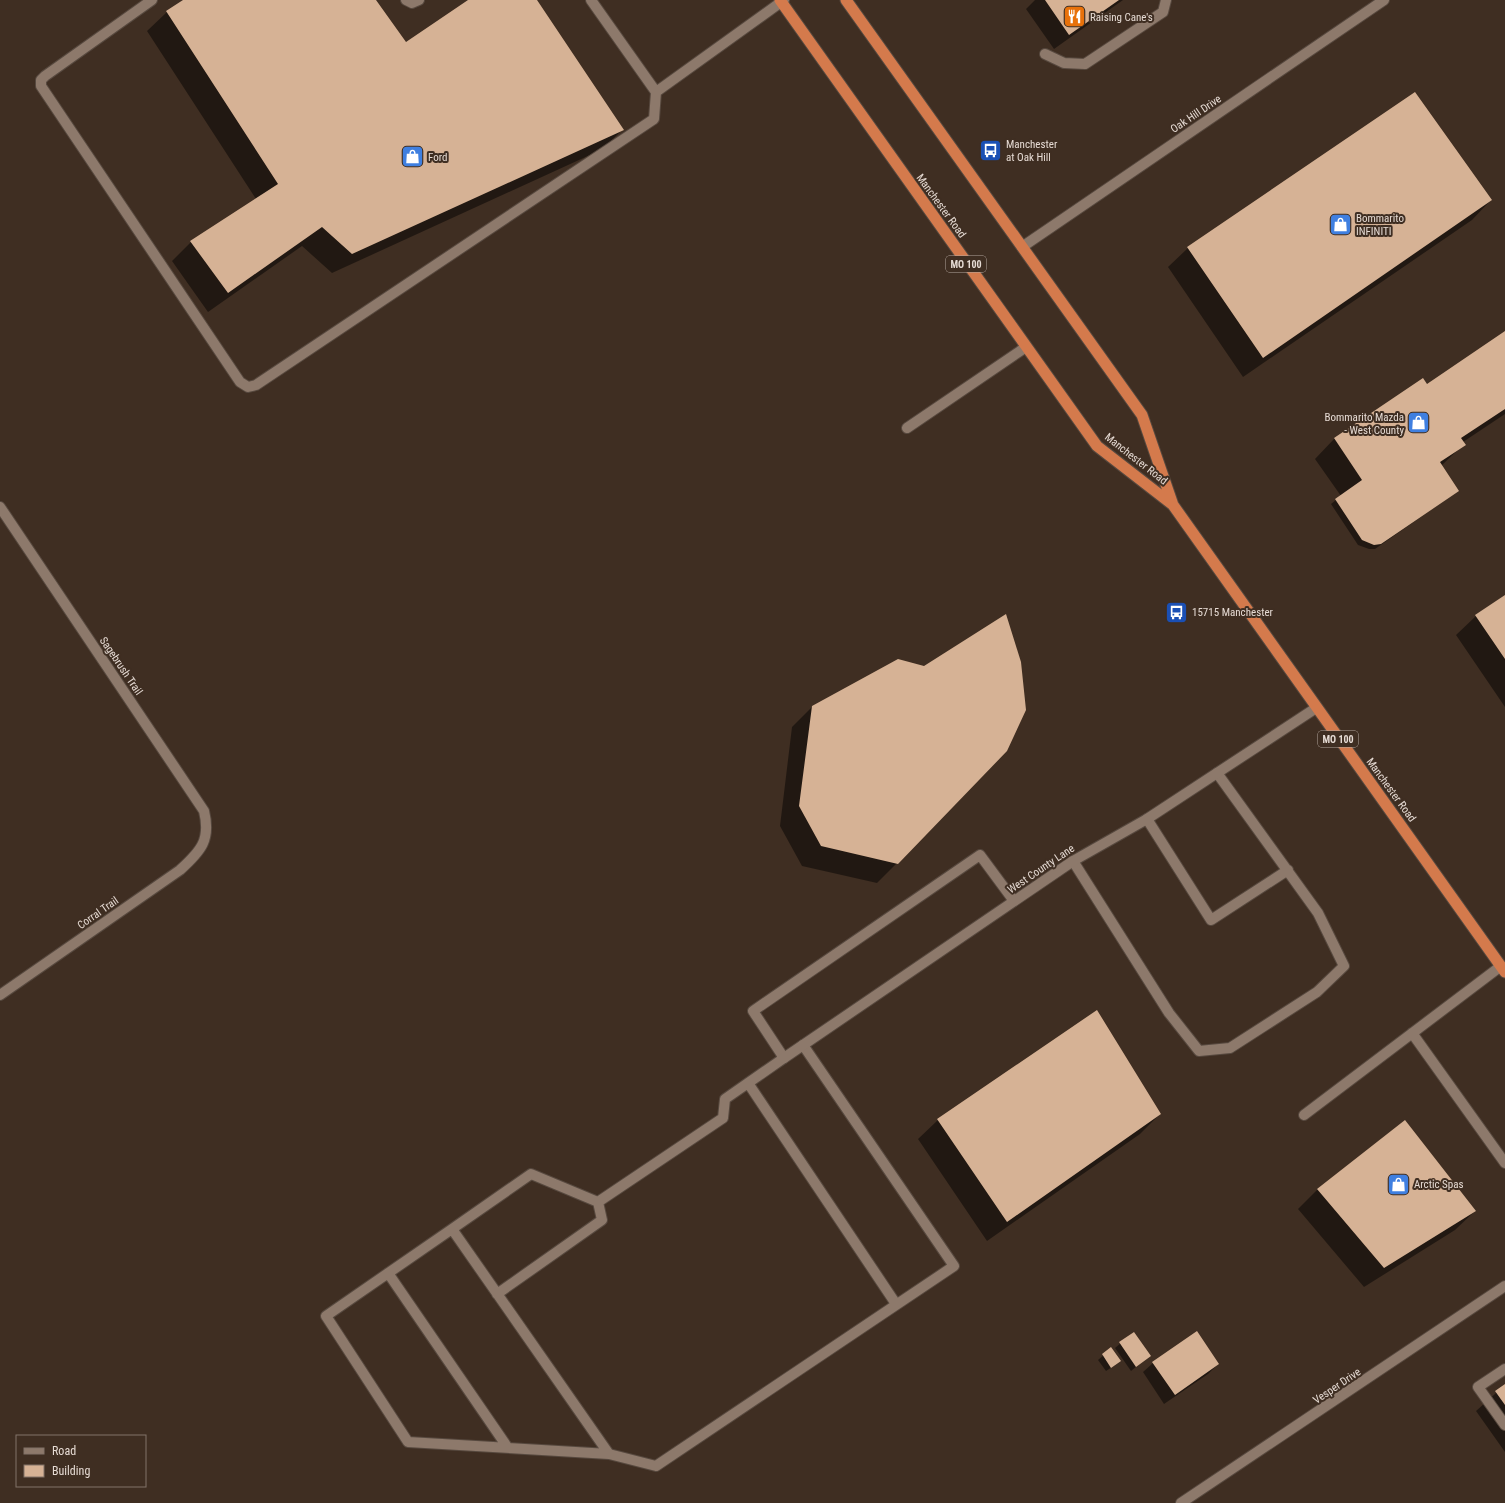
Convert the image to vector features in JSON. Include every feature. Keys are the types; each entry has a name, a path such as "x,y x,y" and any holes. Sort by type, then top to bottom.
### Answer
{"highway":[{"name":"Manchester Road","path":"846,0 1142,415 1173,505 1503,969"},
{"name":"Manchester Road","path":"782,1 1097,446 1173,505"}],"street":[{"path":"152,0 45,76 41,80 42,86 240,382 248,387 256,385 654,119 656,92 591,0"},
{"path":"406,0 412,3 419,0"},
{"path":"1045,54 1064,63 1085,64 1163,12 1166,0"},
{"name":"Oak Hill Drive","path":"1022,247 1384,0"},
{"path":"656,92 782,1"},
{"path":"907,428 1026,347"},
{"name":"Sagebrush Trail","path":"0,507 204,811 207,826 203,844"},
{"name":"West County Lane","path":"598,1202 723,1118 725,1099 803,1044 1073,861 1147,820 1316,708"},
{"path":"1073,861 1169,1013 1199,1051 1230,1048 1317,992 1344,966 1318,913 1217,773"},
{"path":"1147,820 1211,920 1288,870"},
{"name":"Corral Trail","path":"0,995 180,870 203,844"},
{"path":"784,1058 753,1011 980,855 1014,901"},
{"path":"1304,1115 1412,1033 1503,969"},
{"path":"1412,1033 1505,1163"},
{"path":"497,1294 602,1220 598,1202 531,1174 326,1316 408,1442 609,1454 656,1466 954,1266 803,1044"},
{"path":"748,1083 896,1304"},
{"path":"452,1229 609,1454"},
{"path":"388,1273 508,1448"},
{"name":"Vesper Drive","path":"1181,1503 1505,1286"},
{"path":"1505,1369 1478,1387 1505,1425"}],"building":[{"name":"Ford","path":"183,0 376,0 406,42 468,0 537,0 624,130 352,254 322,227 228,293 190,241 278,184 166,11"},
{"name":"Raising Cane's","path":"1045,0 1119,0 1069,35"},
{"name":"Bommarito INFINITI","path":"1415,92 1492,200 1263,358 1187,247"},
{"name":"Bommarito Mazda - West County","path":"1505,331 1505,409 1461,438 1466,445 1440,462 1459,491 1381,544 1374,545 1362,540 1335,499 1362,480 1334,438 1423,378 1427,384"},
{"path":"1505,595 1505,659 1475,615"},
{"path":"1006,614 1021,662 1026,710 1007,751 898,864 821,846 799,806 812,706 898,659 924,666"},
{"path":"1097,1010 1161,1114 1007,1222 937,1119"},
{"path":"1405,1120 1476,1211 1384,1268 1317,1189"},
{"path":"1197,1331 1219,1364 1175,1395 1152,1362"},
{"path":"1134,1332 1151,1356 1136,1367 1119,1342"},
{"path":"1111,1347 1121,1361 1111,1368 1102,1354"},
{"path":"1505,1384 1505,1405 1495,1391"}],"place":[{"name":"Raising Cane's","path":"1075,17"},
{"name":"Manchester at Oak Hill","path":"990,150"},
{"name":"Ford","path":"412,157"},
{"name":"Bommarito INFINITI","path":"1340,224"},
{"name":"Bommarito Mazda - West County","path":"1419,423"},
{"name":"15715 Manchester","path":"1176,612"},
{"name":"Arctic Spas","path":"1399,1184"}]}
